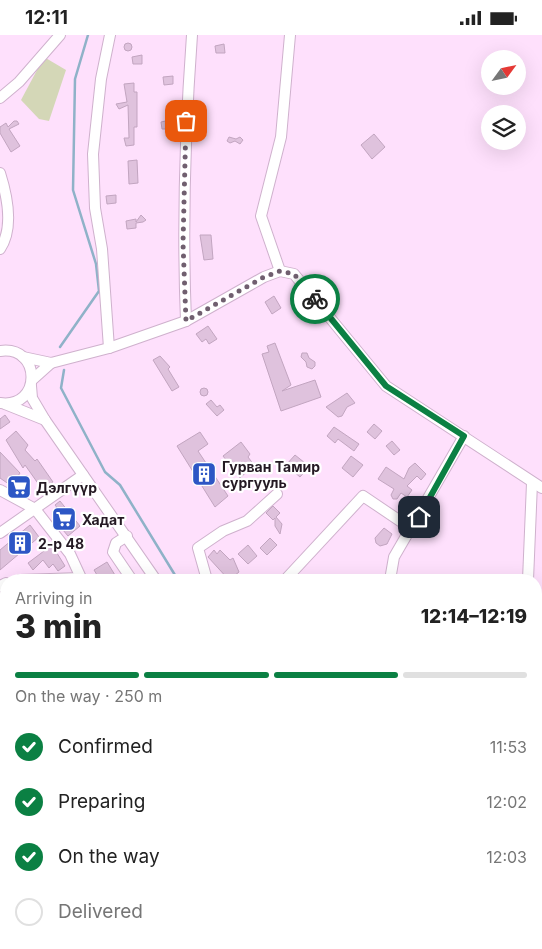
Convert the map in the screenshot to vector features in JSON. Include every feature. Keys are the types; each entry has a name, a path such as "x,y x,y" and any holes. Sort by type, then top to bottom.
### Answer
{"street":[{"path":"0,98 18,82 60,35"},
{"path":"109,348 102,249 95,208 93,154 101,79 110,35"},
{"path":"186,321 183,243 184,139 192,35"},
{"path":"280,271 261,216 281,137 290,35"},
{"path":"0,173 5,187 8,222 4,242 0,249"},
{"path":"3,350 23,357 51,363 109,348 186,321 264,277 280,271 294,274 386,386 502,460 532,483 542,488"},
{"path":"23,357 29,365 32,398 45,420 152,574"},
{"path":"2,403 21,399 31,383 51,363"},
{"path":"2,403 45,420"},
{"path":"391,574 394,557 412,529 464,436"},
{"path":"0,533 83,475"},
{"path":"528,574 532,483"},
{"path":"0,490 35,509 70,554 80,574"},
{"path":"205,574 198,548 223,531 247,521 277,494"},
{"path":"291,574 363,496 412,529"},
{"path":"127,536 116,543 113,552 128,574"}],"green space":[{"path":"44,57 66,70 49,121 39,119 21,100"}],"building":[{"path":"128,43 132,47 128,51 124,47"},
{"path":"224,44 225,53 216,53 215,46"},
{"path":"142,55 142,64 133,64 132,57"},
{"path":"173,76 173,84 164,85 163,77"},
{"path":"134,83 134,92 137,92 137,127 134,127 134,145 126,146 124,138 129,138 128,105 119,109 116,104 127,102 124,84"},
{"path":"170,120 171,129 162,129 161,122"},
{"path":"14,121 17,121 19,124 9,129 20,146 11,152 0,133 0,127 6,123 8,127"},
{"path":"374,134 385,147 372,159 361,145"},
{"path":"229,137 236,139 240,137 243,140 240,144 235,141 230,143 227,141"},
{"path":"137,160 138,183 129,184 128,161"},
{"path":"116,195 116,203 107,204 106,196"},
{"path":"141,215 146,220 136,223 136,228 127,229 126,221 136,219 136,222"},
{"path":"200,235 211,235 213,259 204,260"},
{"path":"274,296 281,308 272,314 265,302"},
{"path":"208,326 217,339 209,344 206,339 202,342 196,334"},
{"path":"275,343 291,385 282,391 315,380 321,397 281,411 262,354 269,352 267,346"},
{"path":"302,353 307,353 309,358 315,362 315,366 312,369 307,367 306,362 301,357"},
{"path":"160,356 170,367 168,369 179,387 172,391 153,360"},
{"path":"204,388 208,392 204,396 200,392"},
{"path":"347,393 355,403 347,407 342,416 338,417 326,407"},
{"path":"211,400 217,407 220,405 224,410 217,416 206,404"},
{"path":"5,415 10,422 0,429 0,419"},
{"path":"374,424 382,431 375,439 367,432"},
{"path":"334,427 359,444 354,451 338,439 335,443 327,436"},
{"path":"16,431 28,445 25,450 35,461 37,459 53,482 42,489 25,465 23,468 6,440"},
{"name":"Гурван Тамир сургууль","path":"200,432 208,444 198,451 228,496 215,507 177,446"},
{"path":"392,441 400,450 394,455 386,446"},
{"path":"241,442 250,454 248,457 254,465 240,478 223,456"},
{"path":"0,452 20,473 16,479 29,491 26,496 0,478"},
{"path":"295,455 305,463 303,467 307,469 300,477 286,465"},
{"path":"351,456 363,465 353,477 342,468"},
{"path":"415,463 426,474 421,480 417,476 407,486 412,490 407,497 401,493 397,499 393,499 391,495 394,489 378,479 386,467 404,479 409,468"},
{"name":"Хадат","path":"60,501 80,526 68,536 57,523 64,517 55,505"},
{"path":"273,506 280,513 276,517 282,524 280,534 275,526 275,518 273,520 266,513"},
{"name":"2-р 48","path":"30,525 39,537 0,570 0,550"},
{"path":"384,528 392,534 387,544 380,546 376,543 375,538"},
{"path":"270,538 277,545 267,555 260,548"},
{"path":"52,545 65,566 58,571 53,564 49,568 43,560 33,570 28,563"},
{"path":"248,545 257,556 248,564 238,554"},
{"path":"214,550 217,554 220,550 230,560 233,558 239,572 236,574 224,574 208,557"},
{"path":"107,562 114,574 96,574 94,570"}],"waterway":[{"path":"60,347 99,291 96,264 73,190 75,79 88,35"},
{"path":"64,370 61,388 105,472 120,485 174,574"}],"way so far":[{"path":"186,121 184,139 183,243 186,321 264,277 280,271 294,274 315,299"}],"place":[{"name":"Гурван Тамир сургууль","path":"204,474"},
{"name":"Дэлгүүр","path":"19,487"},
{"name":"Хадат","path":"64,519"},
{"name":"2-р 48","path":"20,543"}],"route":[{"path":"315,299 386,386 464,436 419,517"}]}
